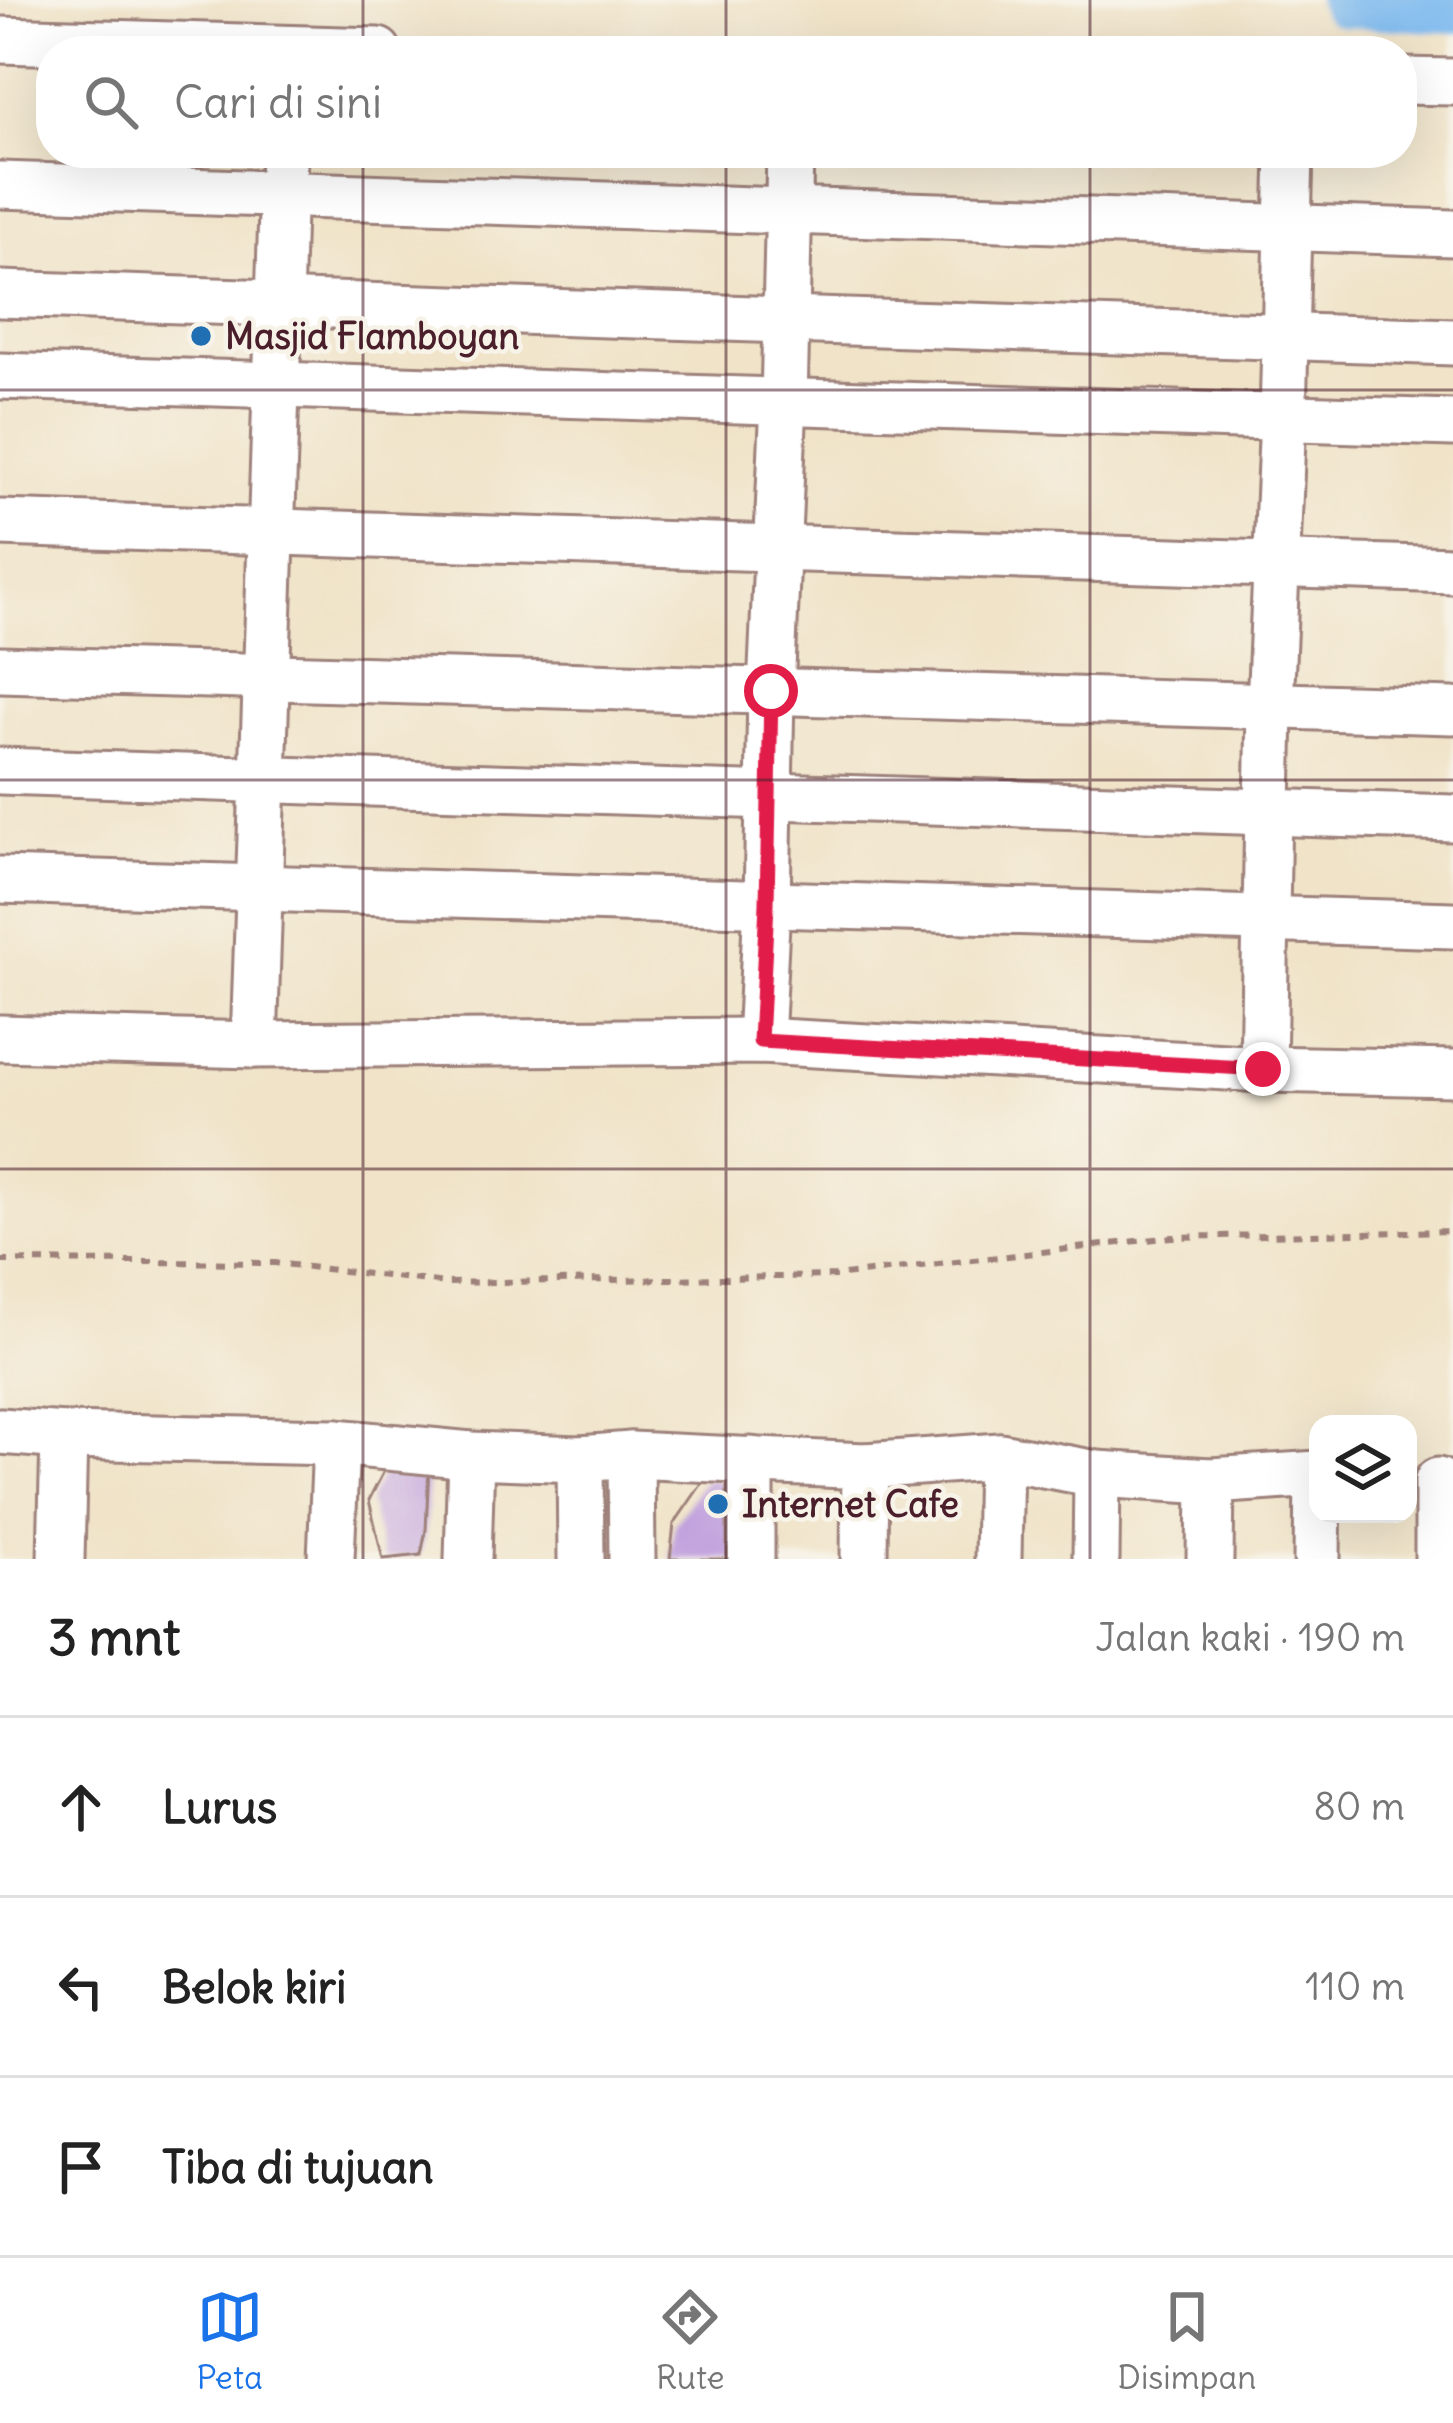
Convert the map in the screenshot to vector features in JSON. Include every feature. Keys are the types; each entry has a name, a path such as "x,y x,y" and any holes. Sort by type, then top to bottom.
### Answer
{"street":[{"path":"0,40 36,41"},
{"path":"1417,81 1453,82"},
{"path":"760,1041 790,168"},
{"path":"1263,1069 1270,706 1290,168"},
{"path":"254,1045 284,174"},
{"path":"0,185 284,174 789,212 1453,233"},
{"path":"0,294 1453,342"},
{"path":"0,376 1453,423"},
{"path":"0,524 1453,570"},
{"path":"0,669 1453,711"},
{"path":"0,771 1453,818"},
{"path":"0,880 1453,925"},
{"path":"0,1038 254,1045 760,1041 1263,1069 1453,1073"},
{"path":"0,1431 336,1442 580,1459 632,1455 865,1466 1000,1456 1097,1474 1211,1481 1318,1474 1317,1559"},
{"path":"61,1559 64,1436"},
{"path":"331,1559 336,1442"},
{"path":"468,1559 471,1455"},
{"path":"632,1455 632,1559"},
{"path":"998,1559 1000,1456"},
{"path":"580,1459 581,1559"},
{"path":"751,1559 752,1460"},
{"path":"864,1559 865,1466"},
{"path":"1096,1559 1097,1474"},
{"path":"1433,1480 1438,1559"},
{"path":"1210,1559 1211,1481"}],"path":[{"path":"0,1261 275,1263 445,1283 836,1276 1172,1237 1453,1231"}],"building":[{"path":"429,1465 421,1555 383,1559 369,1500 385,1469"},
{"name":"Internet Cafe","path":"705,1479 747,1484 749,1559 670,1559 674,1524"}],"waterway":[{"path":"1345,0 1453,6"}],"place":[{"name":"Masjid Flamboyan","path":"201,336"},
{"name":"Internet Cafe","path":"718,1504"}],"route":[{"path":"771,691 760,1041 1263,1069"}]}
